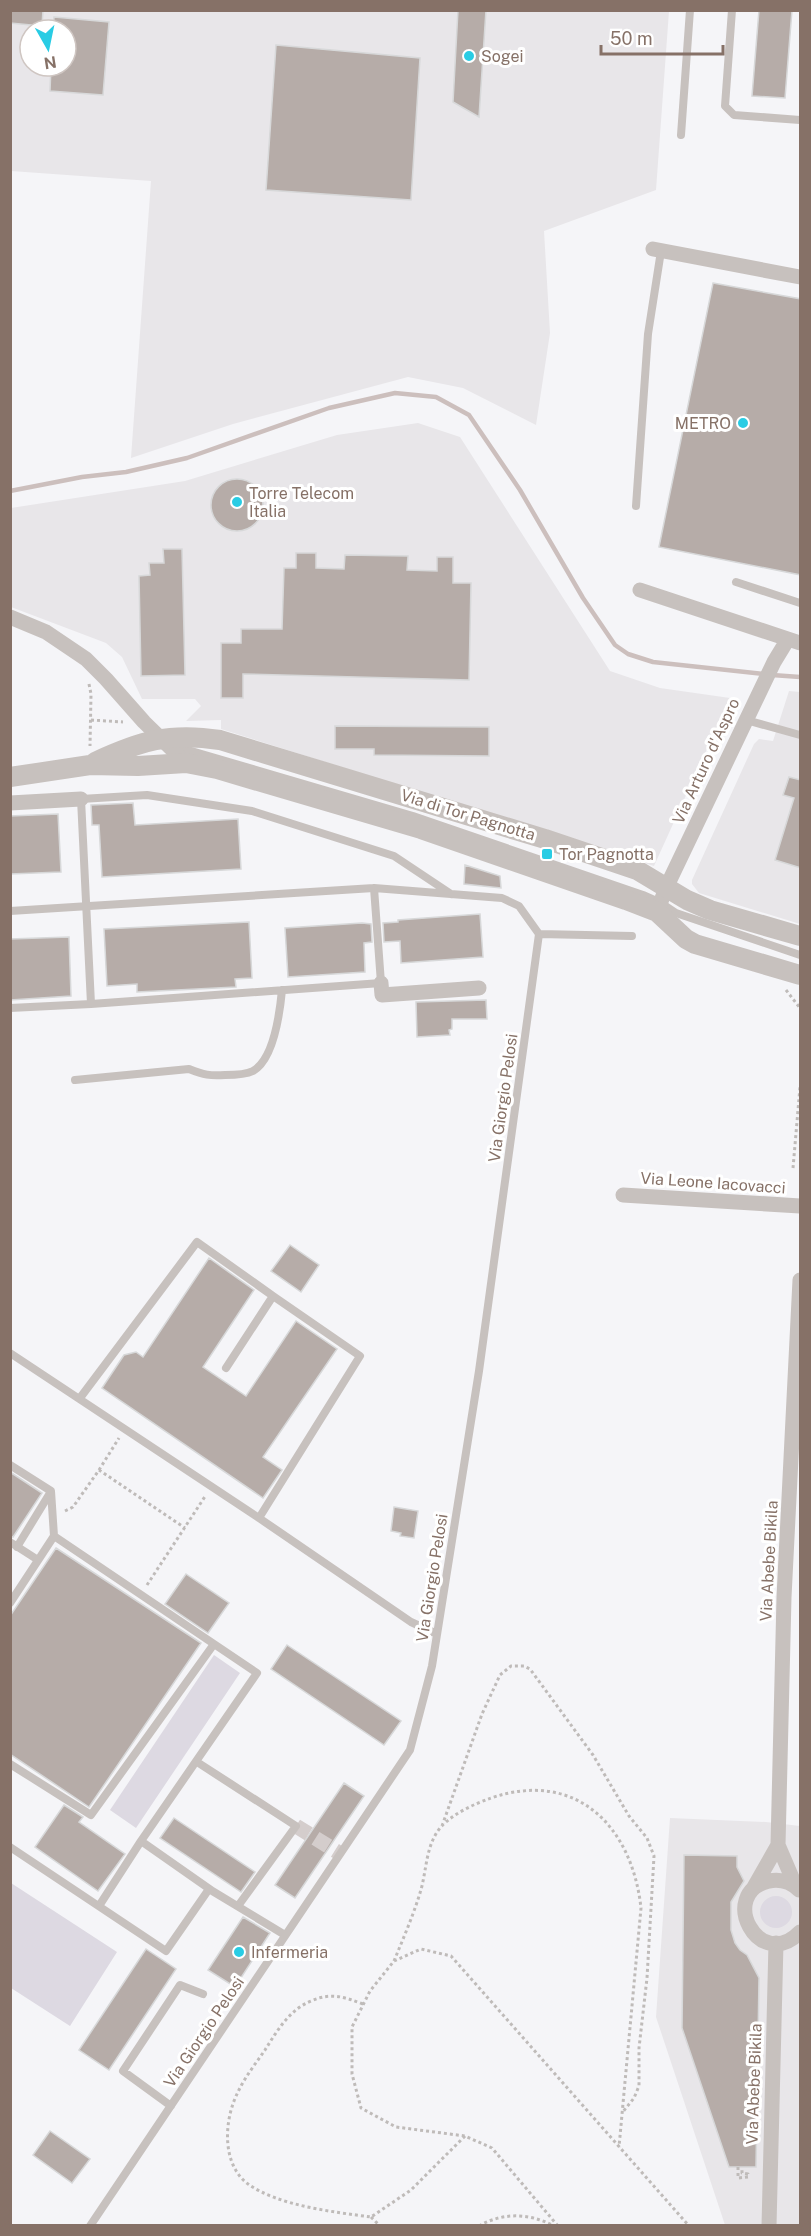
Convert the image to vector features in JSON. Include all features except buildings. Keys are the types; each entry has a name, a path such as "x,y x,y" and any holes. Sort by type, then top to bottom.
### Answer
{"street":[{"path":"657,250 801,277"},
{"path":"640,590 794,641"},
{"path":"10,617 46,632 86,659 186,763"},
{"name":"Via Arturo d'Aspro","path":"661,901 762,685 774,662 794,641"},
{"name":"Via di Tor Pagnotta","path":"10,777 90,755 161,739 183,737 220,740 545,839 637,870 649,875 661,901 686,939 797,978"},
{"name":"Via di Tor Pagnotta","path":"90,755 138,766 186,763 268,783 421,829 568,879 661,901 687,900 710,910 801,936"},
{"path":"10,803 81,799"},
{"path":"381,982 382,995 479,988"},
{"name":"Via Leone Iacovacci","path":"623,1195 801,1206"},
{"name":"Via Abebe Bikila","path":"769,2226 776,1943 769,1943 756,1937 745,1919 745,1906 778,1845 794,1519 801,1280"},
{"name":"Via Abebe Bikila","path":"778,1845 798,1889"},
{"path":"753,1890 771,1881 784,1881 798,1889"},
{"path":"776,1943 790,1940 801,1932"}],"lane":[{"path":"681,135 690,10"},
{"path":"732,10 725,106 734,115 801,120"},
{"path":"636,506 648,334 657,250"},
{"path":"736,582 801,603"},
{"path":"746,720 801,735"},
{"name":"Via di Tor Pagnotta","path":"161,739 188,750 471,834 661,901 676,914 801,955"},
{"name":"Via di Tor Pagnotta","path":"186,763 213,757"},
{"path":"91,1004 81,799 147,795 252,811 394,856 451,894"},
{"path":"10,1008 381,982 374,888"},
{"path":"10,911 374,888 501,898 519,906 539,934 632,936"},
{"name":"Via Giorgio Pelosi","path":"90,2226 410,1750 432,1666 479,1371 539,934"},
{"path":"75,1080 189,1069 206,1076 234,1075 254,1071 262,1061 272,1039 280,1015 282,990"},
{"path":"80,1398 197,1242 360,1356 259,1518"},
{"path":"226,1368 273,1296"},
{"path":"10,1353 212,1486 411,1622 437,1634"},
{"path":"10,1465 51,1491"},
{"path":"10,1603 54,1536 51,1491"},
{"path":"38,1560 14,1544 51,1491"},
{"path":"54,1536 257,1673 99,1906"},
{"path":"10,1764 92,1815 214,1644"},
{"path":"197,1762 296,1826 238,1906"},
{"path":"141,1841 212,1890 285,1935"},
{"path":"10,1847 166,1951 209,1889 212,1890"},
{"path":"171,2106 123,2071 180,1985 203,1994"}],"path":[{"path":"82,676 90,688 90,755"},
{"path":"91,720 124,722"},
{"path":"793,1168 801,1088"},
{"path":"53,1516 73,1507 125,1429"},
{"path":"99,1470 184,1528"},
{"path":"141,1595 212,1486"},
{"path":"556,2226 492,2148 465,2136 396,2127 361,2108 352,2074 352,2027 370,1991 394,1961 421,1891 430,1845 442,1826 482,1714 500,1675 511,1666 524,1666 530,1669 593,1755 629,1816 647,1838 654,1856 647,1978 639,2048 639,2086 634,2098 622,2113"},
{"path":"442,1826 471,1806 497,1796 526,1790 549,1790 563,1793 587,1805 624,1848 634,1871 641,1923 619,2147"},
{"path":"394,1961 421,1949 451,1956 689,2226"},
{"path":"363,2004 342,1996 331,1996 310,2001 291,2013 238,2091 230,2115 229,2150 234,2168 240,2177 258,2190 321,2209 371,2217 380,2226"},
{"path":"371,2217 411,2190 465,2136"},
{"path":"478,2226 496,2218 518,2216 541,2220 556,2226"}],"shaded area":[{"name":"Sogei","path":"10,11 669,11 656,190 544,231 550,333 536,425 463,388 408,377 233,424 131,458 151,181 11,171"},
{"path":"418,423 460,437 610,671 660,688 730,698 654,866 221,729 221,720 186,721 201,706 195,699 142,699 122,657 106,643 11,607 11,508 185,481 337,435"},
{"path":"789,691 800,692 800,924 699,893 692,884 754,744 759,739 773,741"},
{"path":"214,1655 240,1673 136,1828 110,1810"},
{"path":"670,1818 766,1822 800,1826 800,2225 725,2225 656,2017"},
{"path":"11,1883 117,1952 70,2026 11,1988"},
{"path":"776,1896 787,1901 792,1912 787,1923 776,1928 765,1923 760,1912 765,1901"}],"waterway":[{"path":"10,491 82,477 126,472 187,458 329,408 395,393 436,397 469,415 520,490 583,598 615,645 628,654 653,662 764,674"},
{"path":"772,675 800,677"}],"tunnel":[{"path":"296,1826 339,1853"}],"place":[{"name":"Sogei","path":"469,56"},
{"name":"METRO","path":"743,423"},
{"name":"Torre Telecom Italia","path":"237,502"},
{"name":"Tor Pagnotta","path":"547,854"},
{"name":"Infermeria","path":"239,1952"}]}
